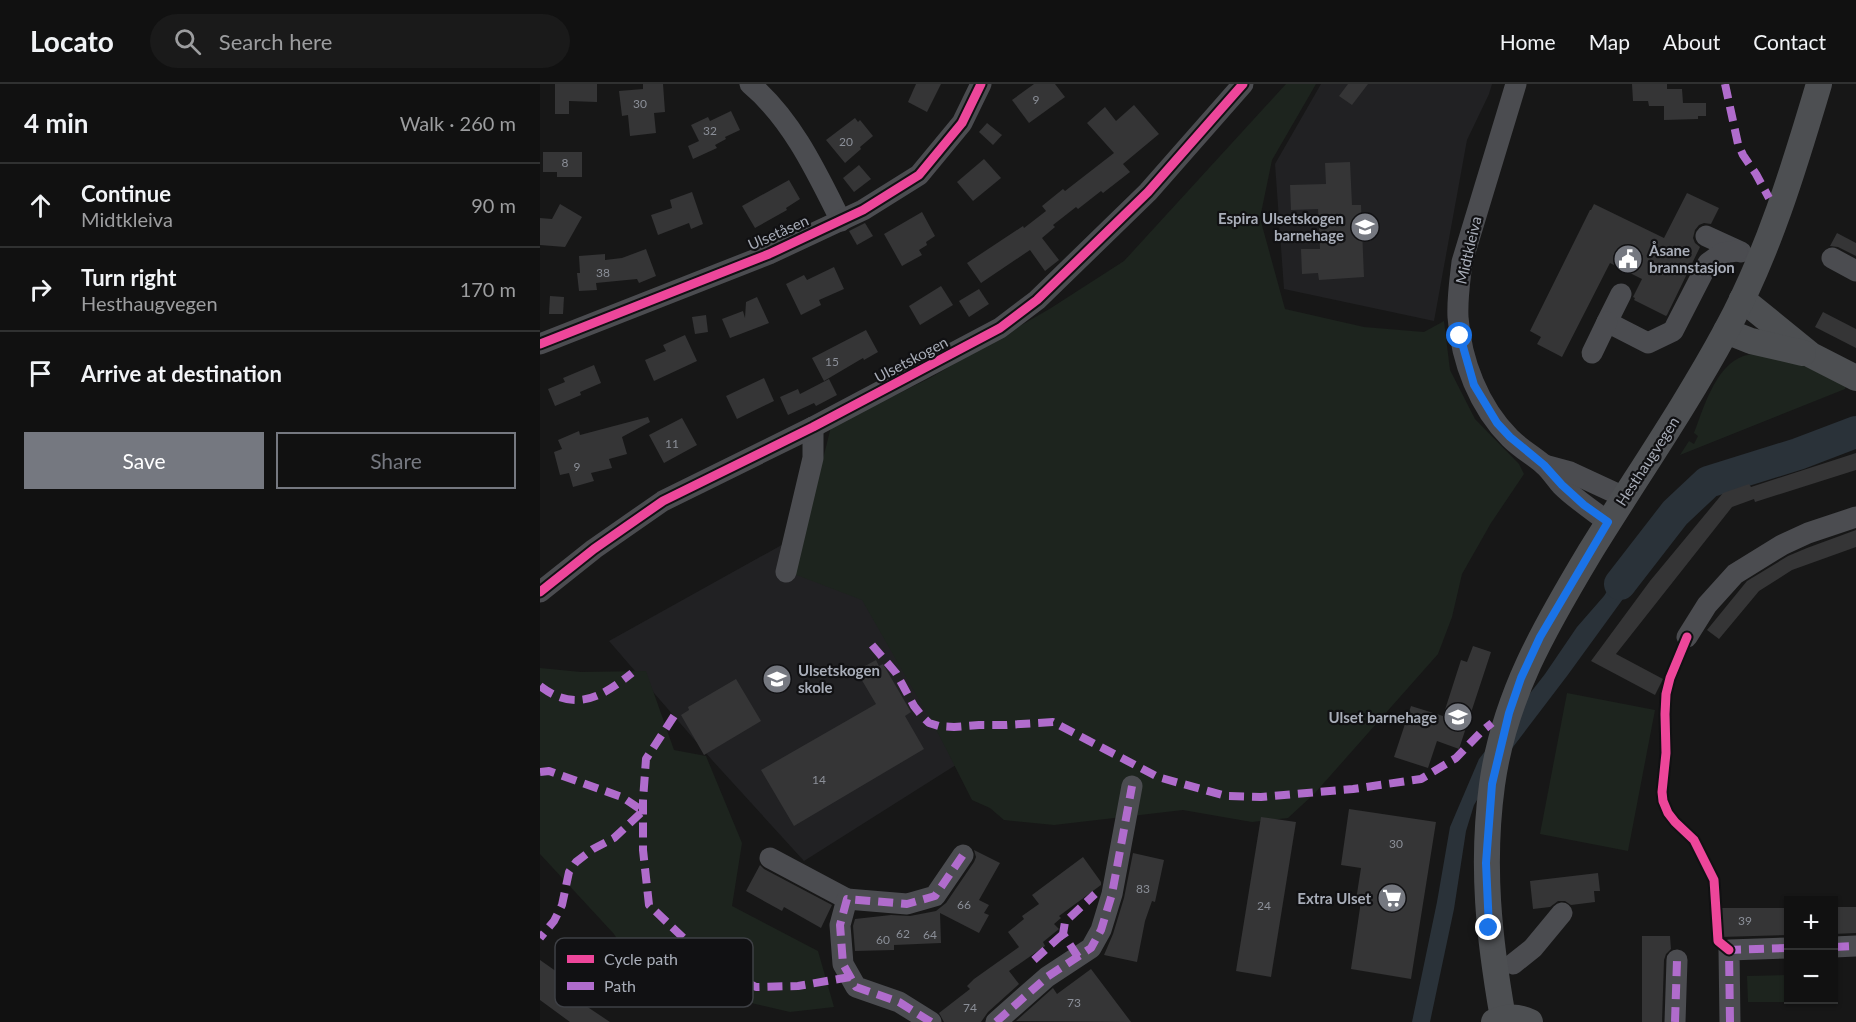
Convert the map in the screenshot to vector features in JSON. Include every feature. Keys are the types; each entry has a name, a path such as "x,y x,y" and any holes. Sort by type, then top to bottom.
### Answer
{"main road":[{"name":"Hesthaugvegen","path":"1498,1020 1489,928 1486,863 1492,784 1509,713 1521,678 1540,637 1726,331 1742,299 1748,255 1804,135 1819,84"},
{"path":"1742,299 1811,355 1856,378"},
{"path":"1726,331 1751,341 1811,355"},
{"path":"1498,1020 1517,1017 1530,1022"}],"street":[{"path":"750,84 760,92 792,132 841,221"},
{"name":"Ulsetåsen","path":"540,344 769,254 863,210 919,175 962,123 981,84"},
{"name":"Ulsetskogen","path":"540,592 594,549 663,501 813,427 1000,328 1037,300 1148,192 1243,84"},
{"name":"Midtkleiva","path":"1516,84 1462,262 1458,290 1458,316 1465,359 1474,385 1485,405 1510,437 1544,465 1569,492 1608,522"},
{"path":"1706,236 1748,255"},
{"path":"1607,322 1648,343 1673,331 1708,263 1722,253 1748,255"},
{"path":"1832,258 1856,271"},
{"path":"1592,353 1621,294"},
{"path":"786,572 813,459 813,427"},
{"name":"Midtkleiva","path":"1544,465 1570,472 1624,497"},
{"path":"1687,637 1707,605 1735,574 1782,545 1808,533 1856,517"},
{"path":"996,1022 1047,977 1091,948 1101,930 1112,894 1132,786"},
{"path":"770,858 848,899 907,904 935,896 963,855"},
{"path":"848,899 840,924 843,964 856,987 899,1002 931,1022"},
{"path":"1513,964 1533,948 1562,913"},
{"path":"1838,947 1856,946"},
{"path":"1730,1022 1729,950 1784,948"},
{"path":"1675,1022 1677,960"}],"shaded area":[{"path":"1286,84 1316,84 1272,160 1260,218 1285,309 1364,327 1424,332 1444,321 1450,370 1475,419 1519,464 1524,474 1491,523 1462,574 1452,617 1438,654 1315,793 1288,818 1252,822 1183,810 1054,825 1004,820 990,808 972,800 939,735 862,600 794,574 831,427 930,378 1051,308 1124,261"},
{"name":"Espira Ulsetskogen barnehage","path":"1321,84 1492,84 1467,140 1434,321 1284,289 1275,164"},
{"path":"1780,353 1846,386 1845,389 1680,455 1689,441 1694,444 1698,436 1694,433 1710,391 1730,364 1748,355"},
{"name":"Ulsetskogen skole","path":"823,522 959,763 804,861 712,760 609,641"},
{"path":"1641,539 1652,559 1494,772 1474,805 1466,831 1454,909 1430,1022 1412,1022 1450,827 1479,759 1545,674 1577,627 1604,596"},
{"path":"540,668 581,672 646,671 674,750 706,756 742,843 732,906 818,951 834,1007 790,1012 753,1003 753,938 616,938 540,854"},
{"path":"1567,693 1655,710 1628,851 1540,834"},
{"path":"1784,975 1784,1002 1748,1002 1747,976"}],"building":[{"path":"555,84 597,84 597,102 569,101 569,114 555,114"},
{"path":"643,84 663,84 665,112 654,113 656,133 630,136 628,115 622,116 619,91 643,89"},
{"path":"916,84 941,84 927,112 908,102"},
{"path":"1034,84 1055,84 1065,97 1029,123 1012,100"},
{"path":"1348,84 1368,84 1352,105 1339,96"},
{"path":"1632,84 1667,84 1667,89 1682,89 1683,103 1706,103 1706,116 1698,116 1698,119 1664,120 1664,106 1649,106 1648,101 1633,101"},
{"path":"1134,105 1159,134 1123,164 1130,172 1103,193 1101,191 1078,209 1076,207 1053,225 1055,227 1042,238 1059,260 1045,271 1030,250 981,283 967,263 1023,226 1024,228 1046,211 1042,206 1114,153 1087,123 1105,107 1116,121"},
{"path":"731,111 740,130 725,137 726,139 715,145 717,148 693,159 688,146 699,141 691,125 708,117 710,121"},
{"path":"855,118 858,122 860,120 873,136 845,163 826,140"},
{"path":"987,123 1002,135 993,145 979,132"},
{"path":"543,152 582,152 582,177 557,177 557,172 543,172"},
{"path":"984,159 1001,178 973,201 957,182"},
{"path":"1350,162 1352,205 1361,205 1364,277 1319,280 1318,273 1302,274 1301,249 1320,249 1318,209 1291,210 1290,185 1326,184 1325,163"},
{"path":"859,165 871,179 854,192 843,178"},
{"path":"789,180 800,199 786,208 787,210 755,228 742,206"},
{"path":"692,192 703,224 691,229 689,223 658,235 651,215 672,208 670,200"},
{"path":"1687,193 1719,208 1711,224 1704,223 1695,230 1693,238 1700,247 1667,315 1634,300 1633,297 1642,279 1610,263 1562,357 1537,344 1541,337 1530,331 1594,204 1664,238"},
{"path":"560,204 582,217 565,247 540,245 540,218 552,219"},
{"path":"922,212 935,236 919,250 922,255 902,266 884,234"},
{"path":"865,223 873,236 857,245 849,231"},
{"path":"1837,233 1856,243 1856,256 1838,247 1830,246"},
{"path":"646,249 656,276 639,283 637,279 596,283 597,290 579,291 577,273 580,273 579,256 605,254 605,260 622,258"},
{"path":"834,267 844,289 819,300 821,305 801,315 786,284 804,275 807,280"},
{"path":"941,286 953,305 920,325 909,306"},
{"path":"979,289 989,304 969,317 959,301"},
{"path":"550,296 564,297 563,314 549,314"},
{"path":"757,297 769,323 730,338 722,319 743,311 745,318 746,302"},
{"path":"1823,312 1856,329 1856,348 1815,327"},
{"path":"706,315 708,332 695,334 692,317"},
{"path":"866,330 878,352 864,360 863,358 824,381 812,358"},
{"path":"685,335 697,361 654,381 645,360 666,351 663,345"},
{"path":"594,365 601,383 555,406 548,389 565,382 563,378"},
{"path":"764,378 774,401 737,419 726,396"},
{"path":"829,379 837,395 816,406 814,403 788,415 780,397 798,389 800,394"},
{"path":"648,417 650,422 622,437 627,454 609,459 612,468 591,473 594,481 573,487 569,473 560,475 554,452 562,449 558,440 579,431 580,435"},
{"path":"682,418 697,445 664,463 649,435"},
{"path":"1856,453 1856,470 1732,507 1616,654 1663,679 1655,695 1591,661 1650,581 1723,493 1749,484 1751,487"},
{"path":"1856,530 1856,547 1792,570 1759,591 1719,639 1707,630 1747,581 1788,556"},
{"path":"1473,646 1491,652 1459,749 1437,741 1428,768 1394,757 1411,706 1443,716 1461,660 1467,662"},
{"name":"Ulsetskogen skole","path":"876,660 879,666 883,664 911,712 905,716 924,749 794,826 761,770 876,704 860,677 868,672 865,666"},
{"path":"736,679 761,721 704,755 681,715 689,710 688,707"},
{"path":"1349,809 1436,822 1411,979 1351,969 1361,901 1356,900 1361,868 1341,865"},
{"path":"1261,817 1296,822 1271,977 1236,971"},
{"path":"974,850 1000,863 979,900 989,905 984,913 989,915 979,933 940,913 941,943 894,945 894,950 855,951 853,926 855,919 891,915 910,916 936,911 946,903 974,862 976,857"},
{"path":"1133,853 1164,860 1155,902 1152,901 1145,921 1137,962 1104,955 1124,898"},
{"path":"1083,857 1101,885 1059,916 1061,918 1054,924 1059,929 1043,942 1045,946 1009,971 1019,984 988,1012 981,1022 944,1022 939,1013 970,989 967,986 974,979 1019,947 1008,932 1024,919 1022,916 1039,904 1032,895"},
{"path":"760,865 832,905 821,928 784,907 782,911 746,891"},
{"path":"1598,873 1600,891 1594,891 1595,902 1571,905 1565,901 1558,901 1550,907 1533,909 1530,881"},
{"path":"1838,907 1856,907 1856,933 1838,934"},
{"path":"1720,908 1784,908 1784,935 1720,937"},
{"path":"1642,936 1670,936 1671,949 1664,960 1662,1022 1642,1022"},
{"path":"540,960 555,971 555,1007 588,1007 610,1022 570,1022 540,1000"},
{"path":"1091,969 1131,1022 1016,1021 1053,988 1057,994"}],"waterway":[{"path":"1620,584 1675,513 1708,482 1798,454 1856,432"}],"marked path":[{"path":"1725,84 1738,144 1769,198"},
{"path":"872,645 896,673 914,706 929,723 954,727 1053,722 1158,777 1226,796 1261,797 1353,789 1421,779 1456,758 1492,723"},
{"path":"540,686 565,699 588,699 610,689 632,673"},
{"path":"674,716 646,759 643,850 649,905 684,938"},
{"path":"540,772 549,771 622,797 643,811 614,838 593,849 576,862 569,872 562,905 554,921 540,938"},
{"path":"996,1022 1047,977 1091,948 1101,930 1112,894 1132,786"},
{"path":"931,1022 899,1002 856,987 843,964 840,925 847,899 907,904 935,896 963,855"},
{"path":"1078,957 1063,934 1065,922 1095,894"},
{"path":"1034,960 1063,934"},
{"path":"1838,947 1856,946"},
{"path":"1730,1022 1729,950 1784,948"},
{"path":"1675,1022 1677,960"},
{"path":"753,985 798,986 850,977"}],"cycle path":[{"path":"540,344 769,254 863,210 919,175 962,123 981,84"},
{"path":"540,592 594,549 663,501 813,427 1000,328 1037,300 1148,192 1243,84"},
{"path":"1687,637 1666,694 1663,801 1675,822 1694,840 1714,880 1718,941 1729,950"}],"place":[{"name":"Espira Ulsetskogen barnehage","path":"1365,227"},
{"name":"Åsane brannstasjon","path":"1628,259"},
{"name":"Ulsetskogen skole","path":"777,679"},
{"name":"Ulset barnehage","path":"1458,717"},
{"name":"Extra Ulset","path":"1392,898"}],"route":[{"path":"1460,336 1474,385 1497,423 1584,505 1608,522 1540,637 1521,678 1509,713 1492,784 1486,863 1489,928"}]}
